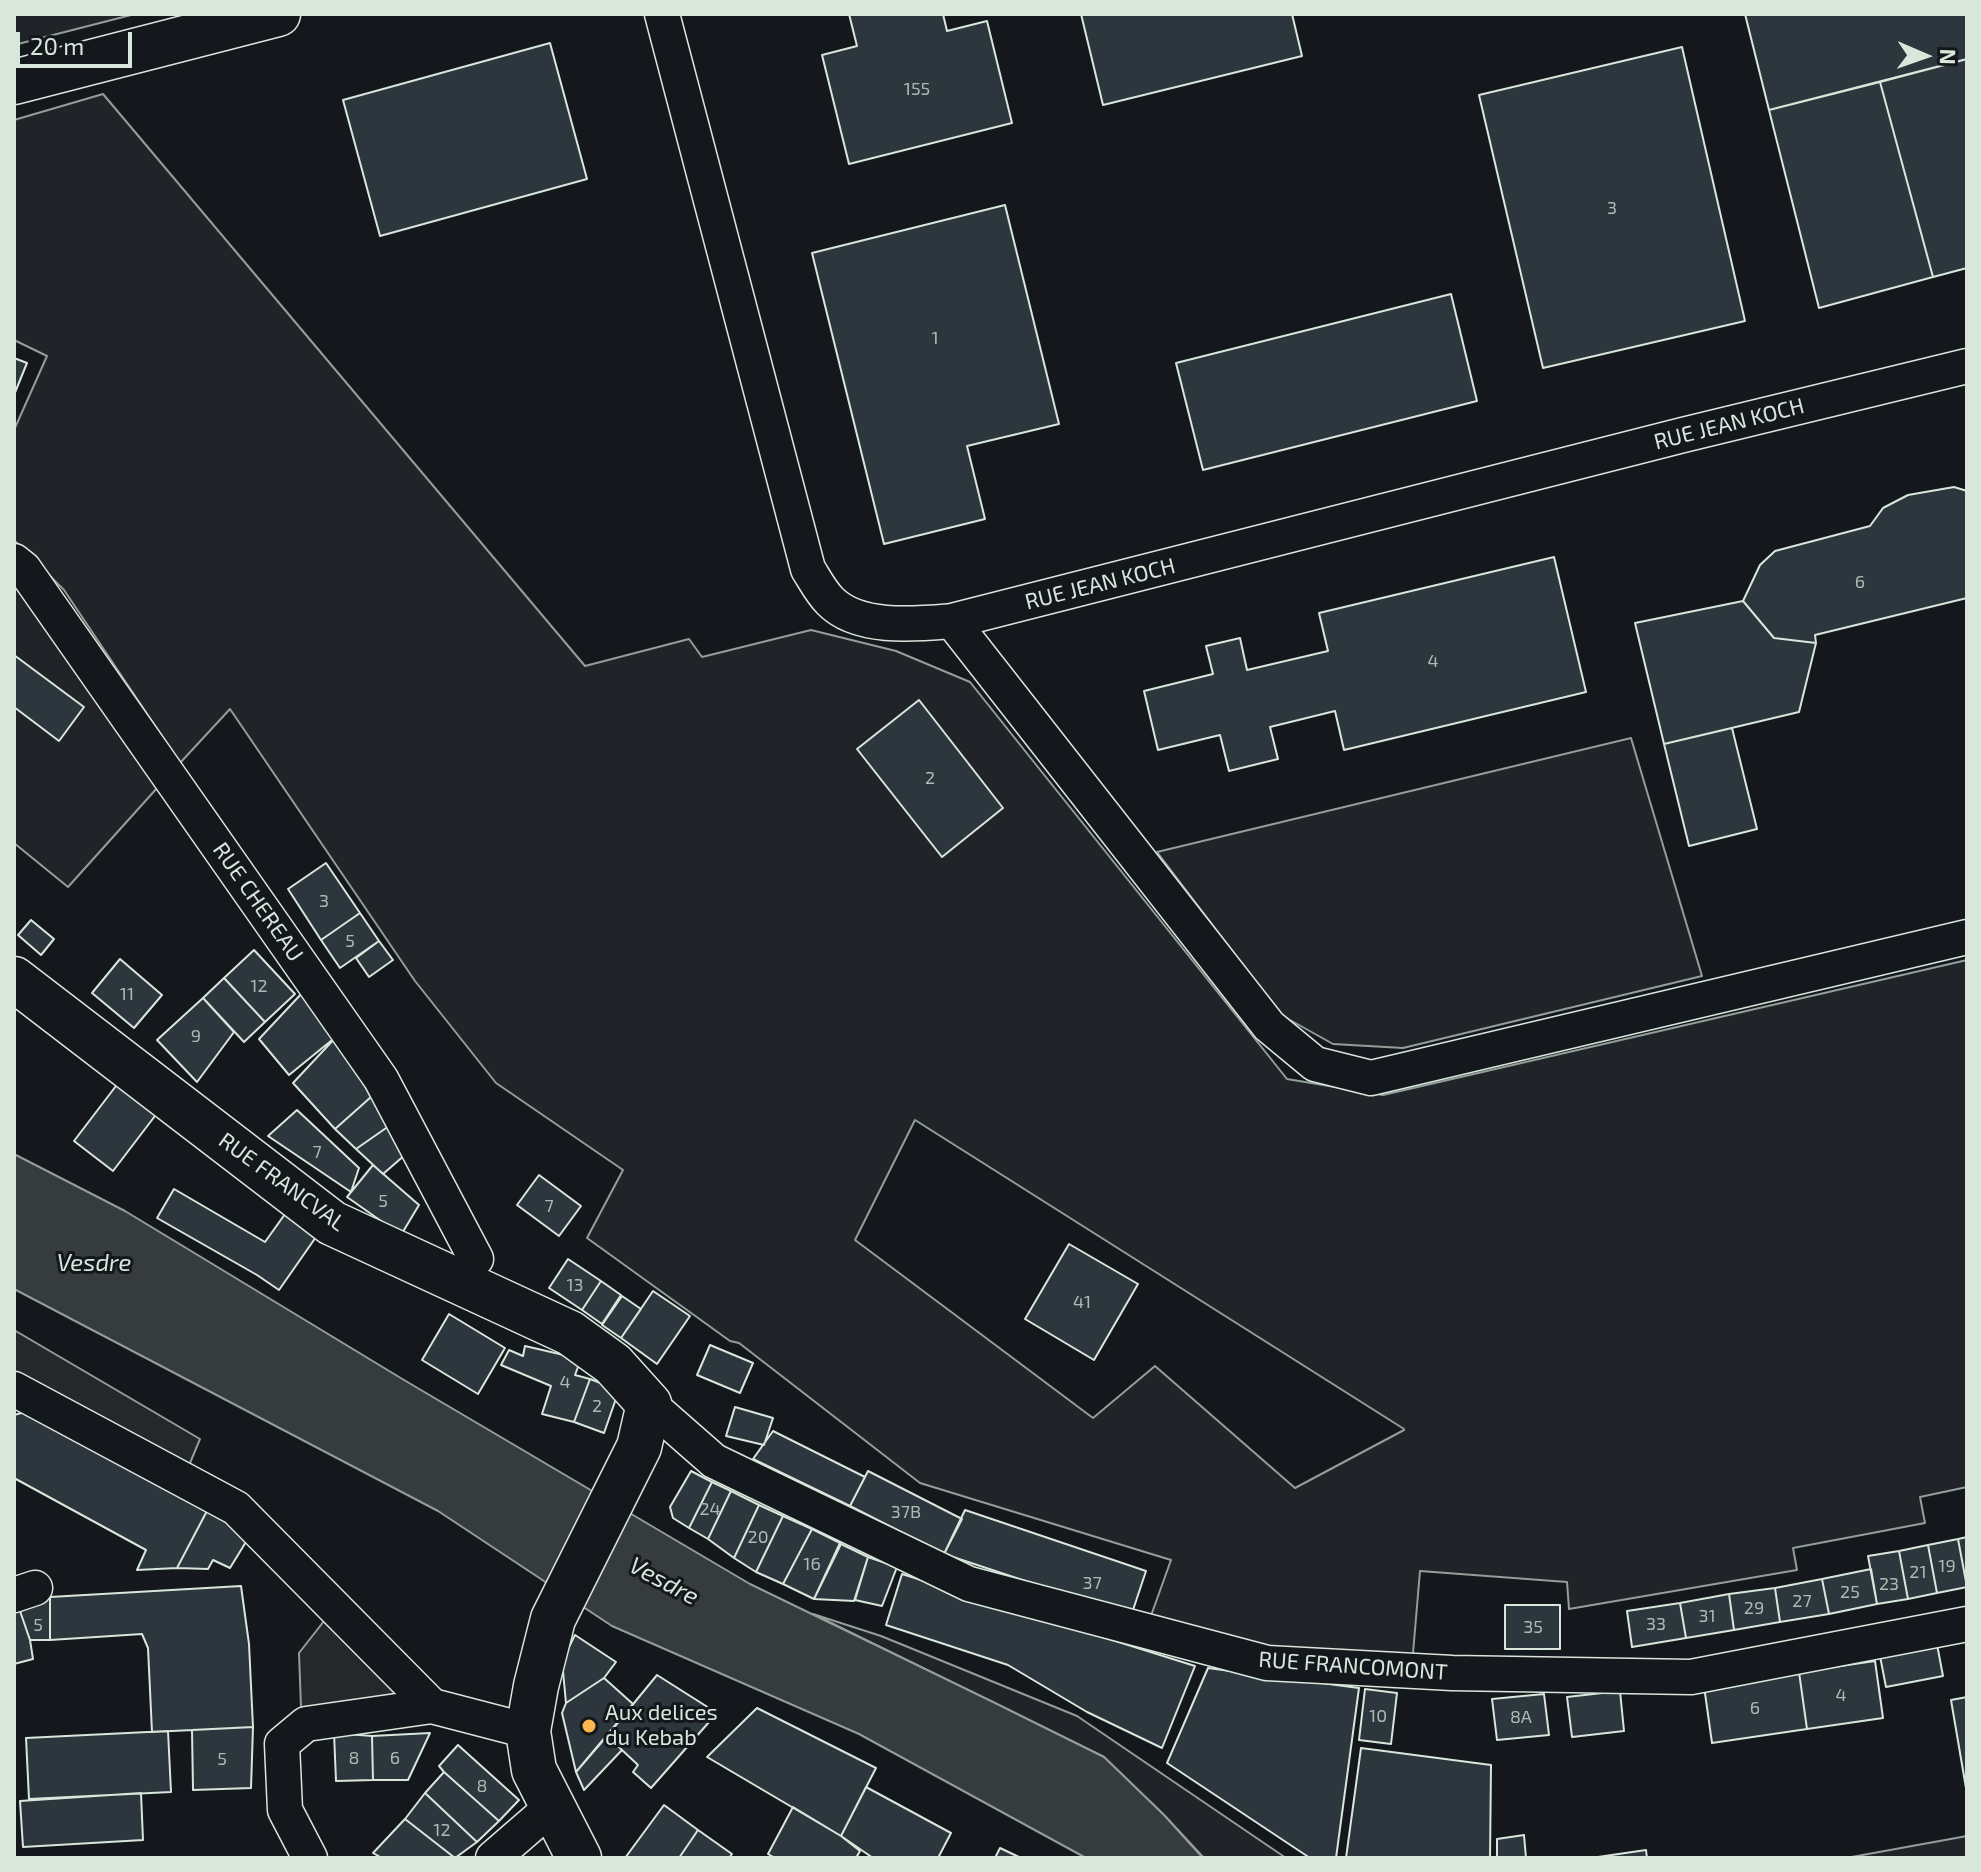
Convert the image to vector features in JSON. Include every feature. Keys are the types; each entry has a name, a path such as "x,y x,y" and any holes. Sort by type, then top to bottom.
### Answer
{"street":[{"path":"14,82 278,14"},
{"name":"RUE JEAN KOCH","path":"662,14 808,569 831,602 853,616 902,625 952,621 1967,366"},
{"name":"RUE CHEREAU","path":"14,561 24,569 78,644 381,1079 476,1259"},
{"path":"952,621 1269,1026 1315,1064 1371,1078 1967,937"},
{"name":"RUE FRANCVAL","path":"14,979 332,1223 570,1333 613,1364 649,1404"},
{"path":"14,1389 236,1508 432,1706"},
{"path":"579,1858 534,1770 528,1731 553,1619 639,1447 649,1404"},
{"name":"RUE FRANCOMONT","path":"649,1404 714,1461 969,1584 1267,1663 1452,1673 1691,1677 1967,1624"},
{"path":"310,1858 285,1810 282,1744 306,1724 432,1706 528,1731"},
{"path":"493,1858 553,1806"}],"shaded area":[{"path":"14,14 135,14 14,45"},
{"path":"103,94 585,666 689,639 702,657 811,630 896,651 970,682 1287,1079 1383,1095 1967,960 1967,1487 1920,1497 1925,1523 1793,1548 1797,1570 1569,1609 1567,1582 1420,1571 1412,1665 1272,1649 1148,1624 1171,1560 920,1483 739,1343 730,1341 587,1238 623,1170 496,1083 415,981 230,709 180,763 64,590 14,540 14,430 47,356 14,340 14,120","holes":["915,1120 1404,1429 1295,1488 1155,1366 1093,1418 855,1240"]},
{"path":"14,582 158,787 68,887 14,843"},
{"path":"1631,738 1702,976 1403,1048 1333,1044 1281,1015 1157,852"},
{"path":"14,1330 200,1439 183,1480 14,1395"},
{"path":"342,1598 430,1689 301,1708 299,1653"},
{"path":"813,1614 881,1636 1077,1716 1286,1858 1204,1858 1104,1757"},
{"path":"1967,1836 1967,1858 1846,1858"}],"water":[{"name":"Vesdre","path":"14,1154 125,1211 750,1584 1104,1757 1203,1858 1086,1858 859,1734 612,1626 438,1511 14,1289"}],"building":[{"path":"849,14 943,14 947,31 987,21 1012,123 849,164 822,55 857,46"},
{"path":"1081,14 1292,14 1302,56 1103,105"},
{"path":"1745,14 1967,14 1967,59 1769,110"},
{"path":"550,43 587,179 380,236 343,100"},
{"path":"1682,47 1745,321 1543,368 1479,95"},
{"path":"1967,59 1967,268 1933,277 1880,82"},
{"path":"1880,82 1933,277 1819,308 1769,110"},
{"path":"1005,205 1059,424 967,446 985,519 884,544 812,253"},
{"path":"1451,294 1477,401 1203,470 1176,363"},
{"path":"14,358 27,363 14,395"},
{"path":"1954,487 1967,491 1967,598 1815,635 1816,643 1774,638 1743,601 1760,565 1775,551 1870,526 1883,508 1908,495"},
{"path":"1554,557 1586,692 1344,750 1335,711 1270,727 1278,759 1229,771 1220,735 1158,750 1144,691 1213,674 1206,646 1240,638 1247,670 1328,651 1319,613"},
{"path":"1743,601 1774,638 1816,643 1799,712 1664,744 1635,623"},
{"path":"14,655 84,707 59,741 14,707"},
{"path":"919,700 1003,808 942,857 857,749"},
{"path":"1732,728 1757,829 1689,846 1664,744"},
{"path":"326,863 360,913 321,940 288,889"},
{"path":"360,913 379,941 340,968 321,940"},
{"path":"31,920 54,939 41,955 18,935"},
{"path":"379,941 393,960 369,977 356,958"},
{"path":"254,950 295,994 265,1022 224,978"},
{"path":"120,959 162,995 134,1028 92,993"},
{"path":"224,978 265,1022 244,1042 203,998"},
{"path":"303,992 337,1036 289,1075 259,1039"},
{"path":"203,998 234,1032 197,1082 157,1040"},
{"path":"337,1036 371,1097 335,1129 293,1083"},
{"path":"119,1082 158,1112 113,1171 74,1141"},
{"path":"371,1097 389,1126 356,1149 335,1129"},
{"path":"297,1110 359,1168 351,1192 268,1136"},
{"path":"389,1126 406,1154 383,1174 356,1149"},
{"path":"373,1165 419,1205 401,1235 347,1197"},
{"path":"539,1175 581,1206 559,1236 517,1205"},
{"path":"174,1189 265,1242 285,1214 316,1237 279,1290 157,1218"},
{"path":"1069,1244 1138,1284 1094,1360 1025,1319"},
{"path":"568,1259 601,1281 582,1310 549,1288"},
{"path":"601,1281 621,1295 602,1324 582,1310"},
{"path":"653,1291 690,1316 657,1364 621,1338"},
{"path":"622,1296 641,1309 621,1338 602,1325"},
{"path":"449,1314 505,1348 478,1394 422,1360"},
{"path":"710,1345 753,1363 740,1393 697,1375"},
{"path":"525,1346 581,1359 575,1375 590,1379 574,1422 542,1414 551,1386 501,1365 509,1350 523,1356"},
{"path":"590,1379 619,1390 604,1433 574,1422"},
{"path":"735,1407 773,1418 764,1445 726,1436"},
{"path":"25,1412 208,1509 177,1568 137,1570 146,1550 14,1478 14,1415"},
{"path":"773,1431 865,1477 850,1506 753,1459"},
{"path":"691,1471 712,1482 689,1528 673,1518 670,1507"},
{"path":"868,1471 962,1519 944,1554 850,1506"},
{"path":"712,1482 731,1491 708,1539 689,1528"},
{"path":"731,1491 759,1505 734,1558 708,1539"},
{"path":"759,1505 783,1516 756,1572 734,1558"},
{"path":"208,1509 252,1532 230,1568 213,1560 208,1569 177,1568"},
{"path":"965,1510 1146,1571 1131,1616 944,1554"},
{"path":"783,1516 812,1529 783,1584 756,1572"},
{"path":"812,1529 840,1543 814,1599 783,1584"},
{"path":"1967,1537 1967,1587 1958,1539"},
{"path":"1958,1539 1967,1587 1937,1593 1928,1545"},
{"path":"841,1544 868,1557 854,1601 814,1599"},
{"path":"1928,1545 1937,1593 1908,1599 1899,1551"},
{"path":"1899,1551 1908,1599 1877,1604 1868,1556"},
{"path":"868,1557 897,1567 882,1606 855,1600"},
{"path":"1871,1569 1877,1604 1829,1614 1822,1579"},
{"path":"902,1574 1195,1666 1162,1748 1087,1712 1008,1665 886,1625"},
{"path":"1822,1579 1829,1614 1780,1622 1775,1588"},
{"path":"241,1586 249,1644 253,1727 152,1732 148,1648 142,1634 50,1640 50,1597"},
{"path":"1775,1588 1780,1622 1734,1630 1729,1594"},
{"path":"1729,1594 1734,1630 1686,1638 1680,1603"},
{"path":"50,1597 50,1640 30,1640 20,1611"},
{"path":"1680,1603 1686,1638 1632,1647 1627,1611"},
{"path":"1505,1605 1560,1605 1560,1649 1505,1649"},
{"path":"20,1611 33,1659 14,1664 14,1613"},
{"path":"575,1635 616,1662 604,1678 566,1703 562,1661"},
{"path":"1936,1639 1943,1676 1886,1687 1879,1651"},
{"path":"1875,1661 1883,1718 1807,1729 1799,1672"},
{"path":"1208,1668 1359,1688 1336,1858 1310,1858 1167,1763"},
{"path":"1799,1672 1807,1729 1712,1743 1704,1686"},
{"path":"657,1675 717,1713 651,1788 633,1772 638,1765 607,1736"},
{"path":"604,1678 633,1704 576,1772 562,1713 566,1703"},
{"path":"1365,1689 1397,1693 1391,1744 1359,1740"},
{"path":"1620,1691 1624,1731 1572,1737 1567,1697"},
{"path":"1544,1694 1549,1735 1497,1740 1492,1699"},
{"path":"1967,1697 1967,1788 1966,1788 1951,1700"},
{"path":"757,1708 876,1768 841,1836 707,1757"},
{"path":"253,1727 251,1788 193,1790 192,1730"},
{"path":"168,1731 171,1792 29,1799 26,1738"},
{"path":"334,1733 372,1736 373,1780 336,1781"},
{"path":"430,1733 408,1780 373,1780 372,1736"},
{"path":"607,1736 622,1750 584,1790 576,1772"},
{"path":"458,1745 519,1800 499,1821 439,1766"},
{"path":"1361,1748 1491,1765 1490,1858 1346,1858"},
{"path":"444,1772 499,1821 477,1842 425,1793"},
{"path":"866,1787 951,1833 938,1858 873,1858 841,1836"},
{"path":"141,1793 143,1840 23,1847 20,1801"},
{"path":"425,1793 477,1842 455,1858 405,1819"},
{"path":"664,1805 698,1830 679,1858 625,1858"},
{"path":"793,1807 860,1851 856,1858 775,1858 768,1854"},
{"path":"405,1819 455,1858 382,1858 373,1853"},
{"path":"698,1830 732,1854 729,1858 679,1858"},
{"path":"1524,1835 1526,1858 1497,1858 1497,1839"},
{"path":"1000,1848 1021,1858 995,1858"},
{"path":"1646,1850 1647,1858 1591,1858"}],"place":[{"name":"Aux delices du Kebab","path":"589,1726"}]}
